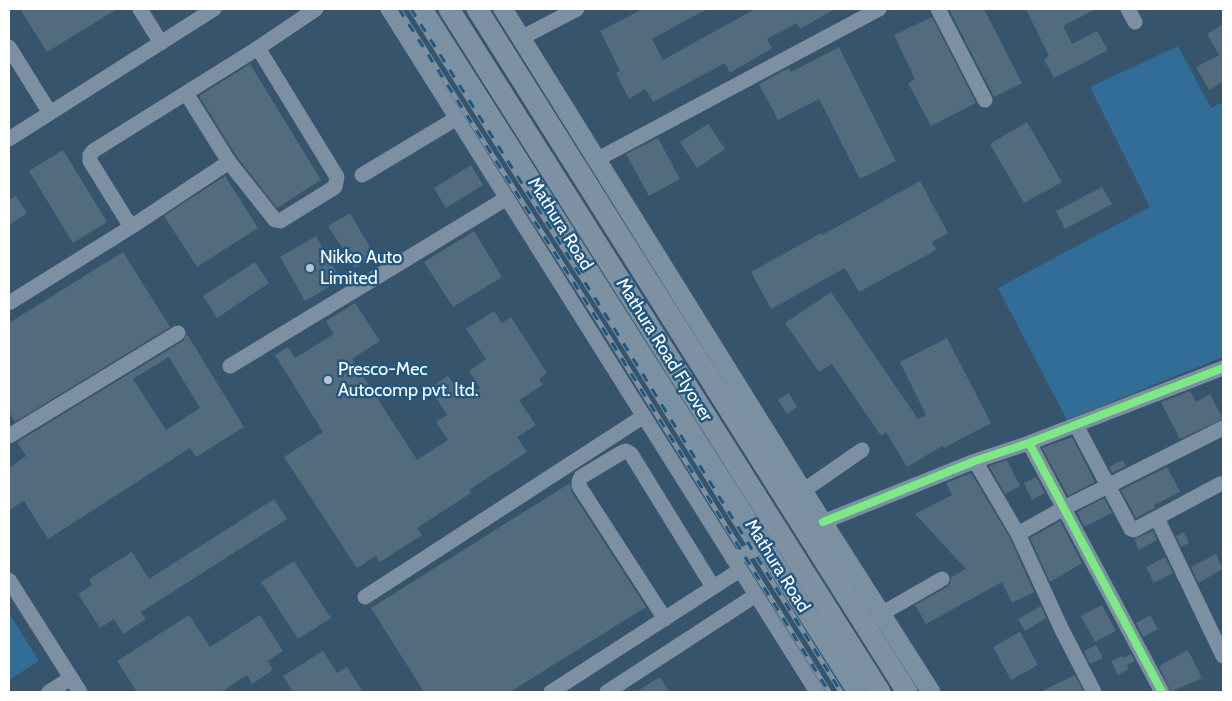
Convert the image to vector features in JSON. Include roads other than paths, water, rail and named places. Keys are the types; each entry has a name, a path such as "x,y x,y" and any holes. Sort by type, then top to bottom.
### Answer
{"highway":[{"name":"Mathura Road Flyover","path":"449,9 880,692"},
{"name":"Mathura Road Flyover","path":"476,9 907,692"}],"main road":[{"name":"Mathura Road","path":"423,9 857,692"},
{"path":"503,9 931,692"}],"street":[{"path":"140,9 161,43"},
{"path":"9,139 214,9"},
{"path":"131,227 90,161 90,155 93,151 258,48 316,9"},
{"path":"388,9 817,692"},
{"path":"521,38 577,9"},
{"path":"596,160 879,9"},
{"path":"938,9 985,100"},
{"path":"9,47 50,113"},
{"path":"186,93 229,162 275,220 280,220 335,187 337,177 258,48"},
{"path":"362,175 457,118"},
{"path":"9,303 131,227 229,162"},
{"path":"230,366 507,198"},
{"path":"9,436 178,333"},
{"path":"823,522 975,461 1029,443 1223,368"},
{"path":"365,597 644,416"},
{"path":"1076,425 1110,485 1131,529 1134,530 1223,484"},
{"path":"1018,534 1064,508 1223,428"},
{"path":"1029,443 1162,692"},
{"path":"803,490 862,450"},
{"path":"665,619 579,486 581,477 621,453 626,451 631,454 713,587"},
{"path":"975,461 1018,534 1062,630 1094,692"},
{"path":"1157,518 1223,656"},
{"path":"551,692 713,587 737,564 764,545"},
{"path":"881,614 942,579"},
{"path":"9,580 80,692"},
{"path":"607,692 756,595"},
{"path":"49,692 71,678"}],"railway":[{"path":"399,9 604,330 829,692"},
{"path":"411,9 612,325 841,692"}],"place":[{"name":"Nikko Auto Limited","path":"310,268"},
{"name":"Presco-Mec Autocomp pvt. ltd.","path":"328,380"}]}
